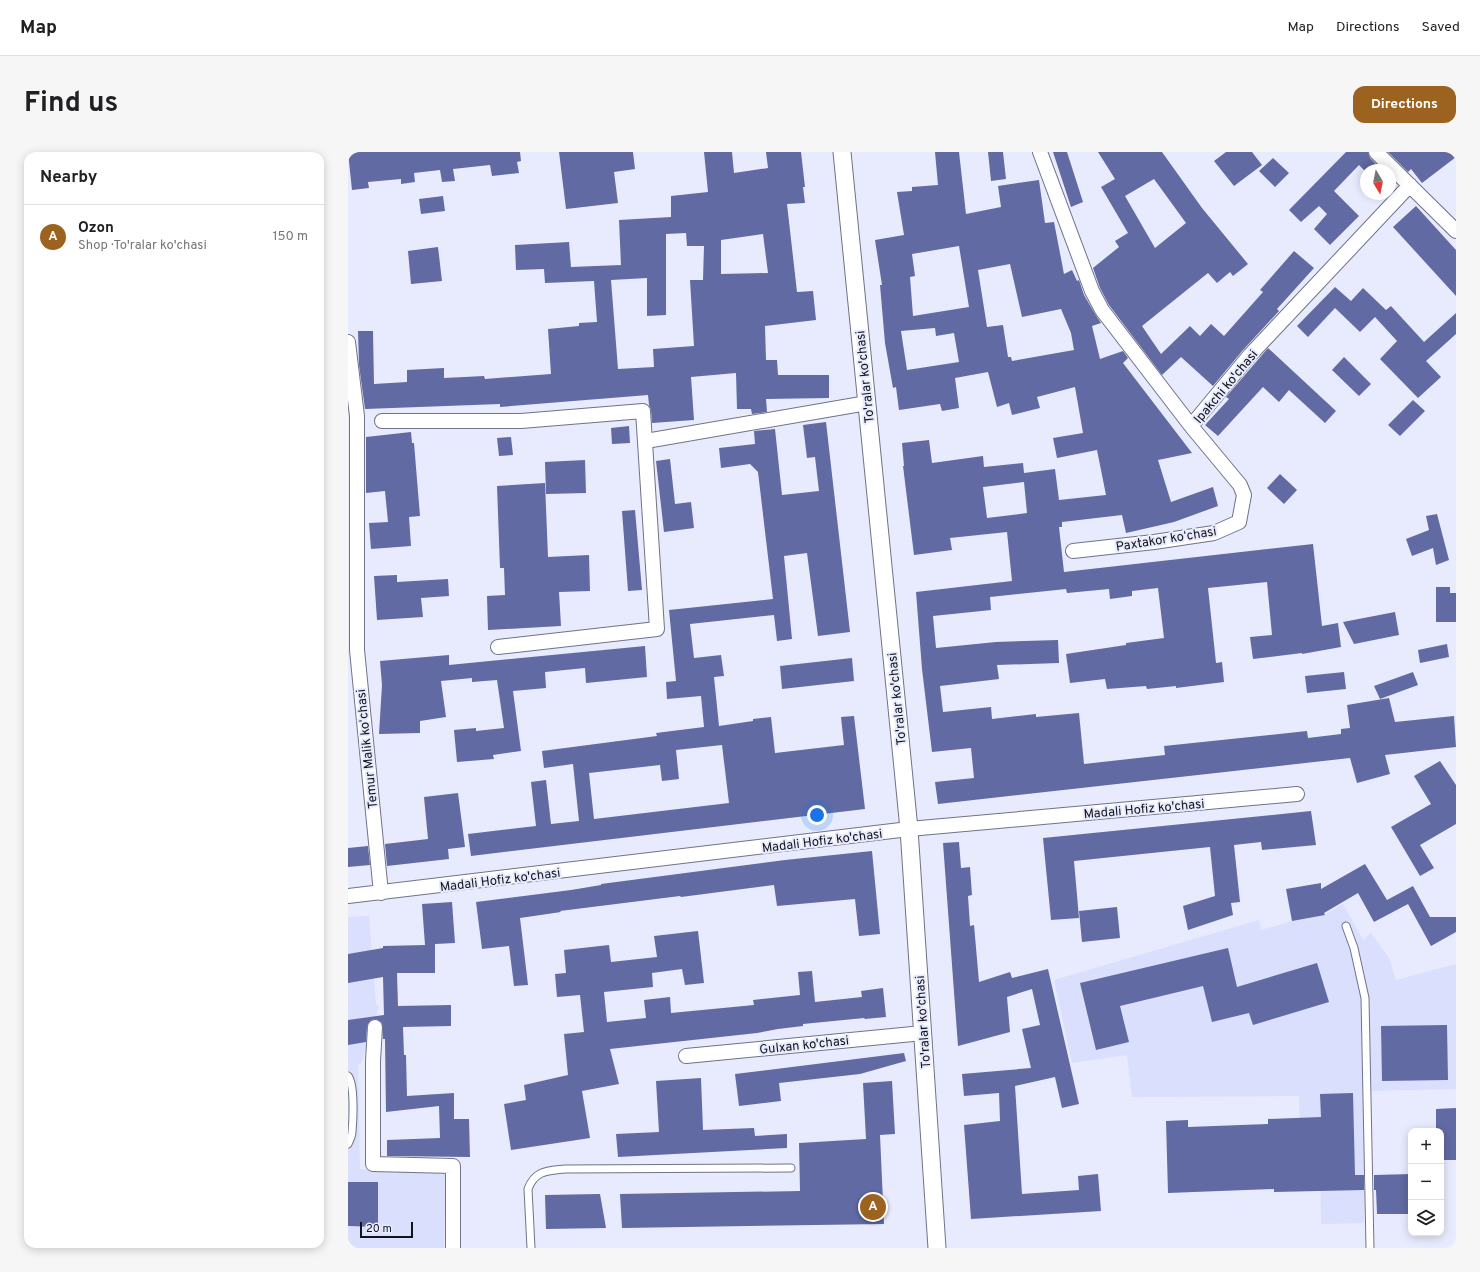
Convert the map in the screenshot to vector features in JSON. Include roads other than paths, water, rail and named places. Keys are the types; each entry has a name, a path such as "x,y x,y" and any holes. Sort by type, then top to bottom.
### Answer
{"street":[{"name":"To'ralar ko'chasi","path":"842,152 909,829 937,1248"},
{"name":"Ipakchi ko'chasi","path":"1040,152 1092,291 1102,310 1191,426 1250,355 1410,185"},
{"path":"1376,152 1456,231"},
{"name":"Temur Malik koʻchasi","path":"348,342 357,416 352,552 352,651 381,893"},
{"path":"646,441 867,403"},
{"path":"382,421 521,421 643,411 658,629 498,647"},
{"name":"Paxtakor koʻchasi","path":"1073,551 1154,542 1214,533 1239,522 1244,495 1240,485 1191,426"},
{"name":"Madali Hofiz ko'chasi","path":"348,896 909,829 1297,794"},
{"path":"375,1027 373,1164 453,1166 453,1248"},
{"name":"Gulxan ko'chasi","path":"686,1056 923,1033"}],"lane":[{"path":"1346,926 1354,948 1365,998 1370,1248"},
{"path":"348,1076 351,1081 352,1094 352,1134 348,1144"},
{"path":"531,1248 528,1189 531,1181 536,1176 545,1172 565,1169 791,1168"}],"place":[{"name":"Ozon","path":"873,1207"}]}
